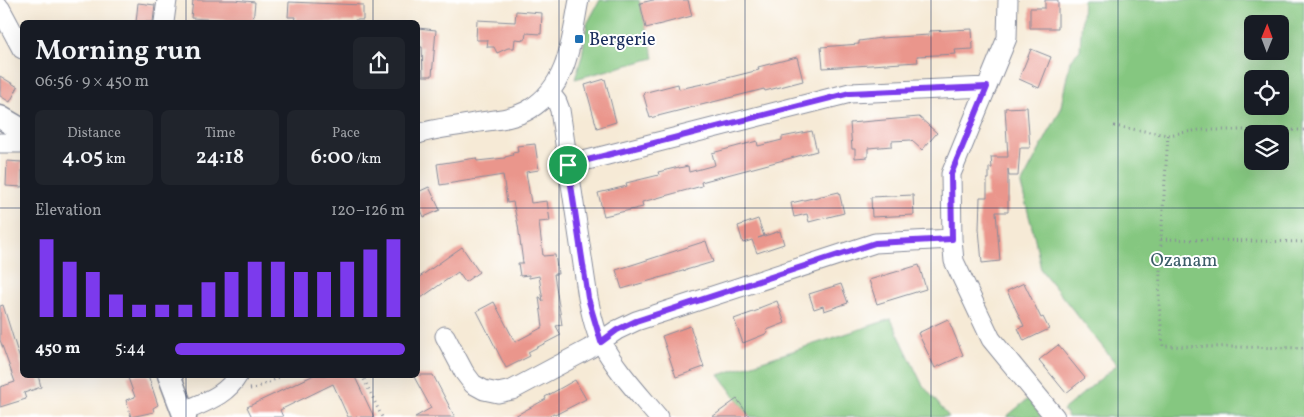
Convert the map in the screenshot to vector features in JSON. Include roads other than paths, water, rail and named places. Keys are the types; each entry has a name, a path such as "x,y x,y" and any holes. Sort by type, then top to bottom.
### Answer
{"street":[{"path":"164,20 166,0"},
{"path":"420,134 507,118 530,109 550,93 563,73 570,50 579,0"},
{"path":"1008,0 1007,38 951,174 954,261 991,339 1055,417"},
{"path":"0,8 20,45"},
{"path":"568,165 850,93 987,87"},
{"path":"550,93 560,110 588,298 601,342 622,375 658,417"},
{"path":"0,117 20,129"},
{"path":"0,144 20,143"},
{"path":"445,336 464,372 473,384 484,390 498,393 512,390 636,321 875,243 952,239"},
{"path":"170,378 184,414 224,392 236,379"}],"place":[{"name":"Bergerie","path":"579,39"}],"park label":[{"name":"Ozanam","path":"1184,260"}]}
